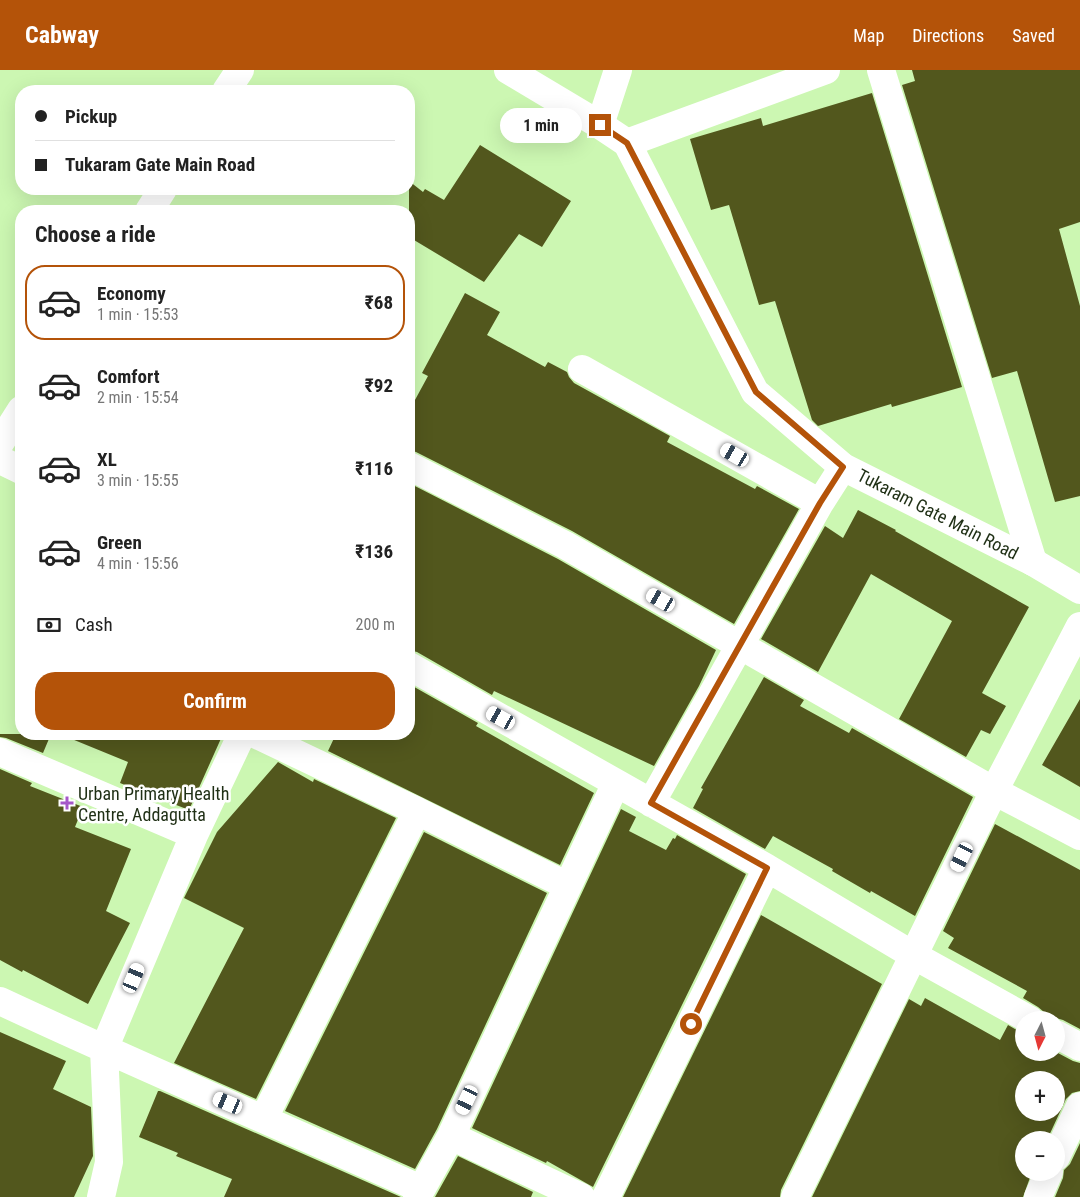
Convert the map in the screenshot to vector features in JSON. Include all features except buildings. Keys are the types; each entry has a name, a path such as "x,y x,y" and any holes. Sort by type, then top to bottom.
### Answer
{"street":[{"path":"230,85 240,70"},
{"name":"Tukaram Gate Main Road","path":"508,70 627,143 756,392 843,467 1033,562 1080,590"},
{"path":"600,125 618,70"},
{"path":"627,143 826,70"},
{"path":"881,70 1033,562"},
{"path":"582,369 820,503"},
{"path":"0,443 15,419"},
{"path":"0,460 15,467"},
{"path":"651,803 820,503 843,467"},
{"path":"415,469 565,546 994,791 1080,836"},
{"path":"795,1197 994,791 1080,626"},
{"path":"415,669 767,868 913,955 1015,1012"},
{"path":"101,1197 109,1162 104,1050 194,836 239,740"},
{"path":"268,740 417,811 566,886"},
{"path":"0,752 194,836"},
{"path":"0,1001 104,1050 264,1118 419,1193 450,1136 616,783"},
{"path":"264,1118 417,811"},
{"path":"606,1197 767,868"},
{"path":"1065,1039 1080,1047"},
{"path":"1065,1138 1080,1106"},
{"path":"450,1136 581,1197"},
{"path":"1038,1197 1045,1181"}],"place":[{"name":"Urban Primary Health Centre, Addagutta","path":"67,803"}],"route":[{"path":"600,125 627,143 756,392 843,467 820,503 651,803 767,868 691,1024"}]}
